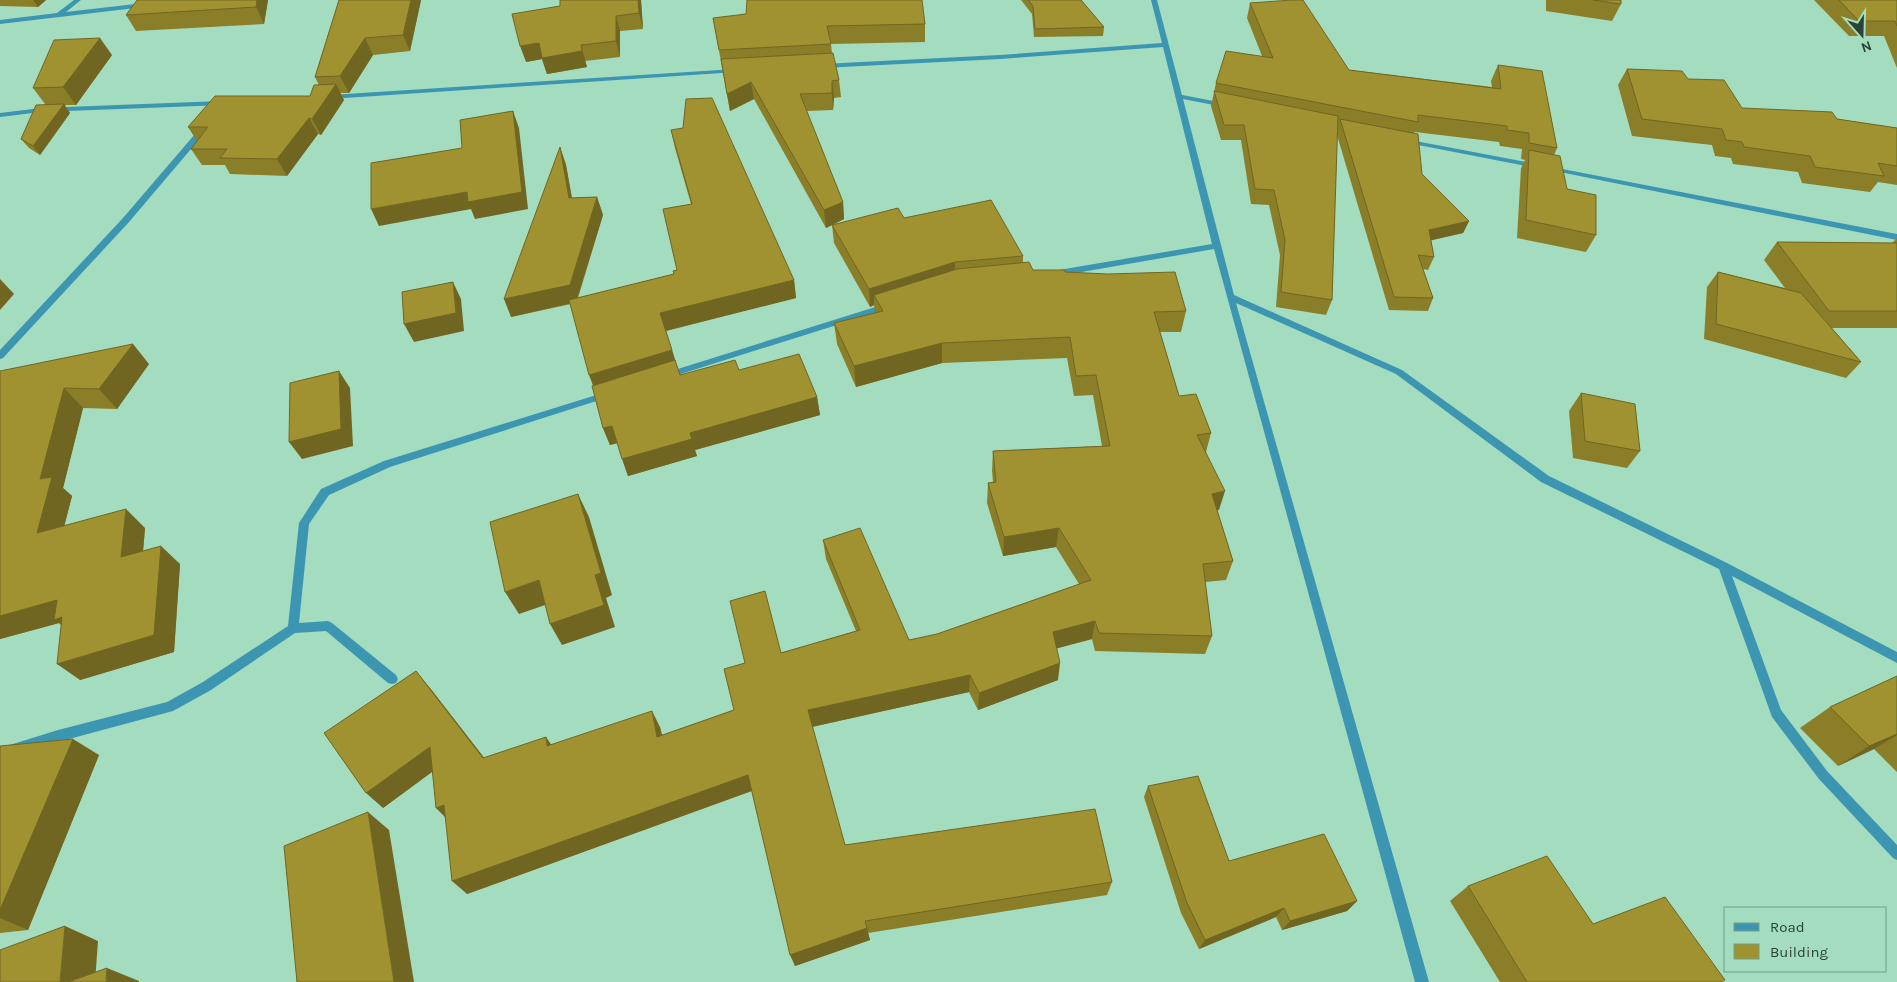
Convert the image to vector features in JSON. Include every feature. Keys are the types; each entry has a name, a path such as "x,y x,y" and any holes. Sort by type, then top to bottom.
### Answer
{"street":[{"path":"60,15 78,0"},
{"path":"1154,0 1230,297 1422,982"},
{"path":"0,22 152,4"},
{"path":"812,66 1000,57 1165,45"},
{"path":"324,98 743,70"},
{"path":"1178,96 1236,108"},
{"path":"0,115 40,110 226,103 220,110"},
{"path":"0,356 126,220 207,125"},
{"path":"1399,140 1897,237"},
{"path":"1038,276 1217,246"},
{"path":"1230,297 1399,372 1545,479 1723,566 1897,658"},
{"path":"663,377 900,302"},
{"path":"293,628 304,522 325,492 387,464 615,392"},
{"path":"1723,566 1776,713 1823,775 1897,854"},
{"path":"0,754 169,707 207,686 293,628 328,626 392,679"}],"building":[{"path":"137,0 257,0 256,7 126,15"},
{"path":"339,0 411,0 403,35 365,38 340,76 315,77"},
{"path":"560,0 638,0 639,13 616,16 616,41 581,45 582,51 542,58 539,43 520,46 512,14 560,6"},
{"path":"747,0 922,0 925,24 827,26 831,44 719,50 713,18 746,14"},
{"path":"1028,0 1081,0 1104,27 1035,29 1033,6"},
{"path":"1303,0 1349,70 1501,89 1498,65 1542,71 1557,148 1529,143 1529,133 1507,130 1507,126 1418,115 1418,122 1216,83 1226,51 1273,58 1250,3"},
{"path":"1593,0 1621,0 1621,4"},
{"path":"1839,0 1897,0 1897,26 1895,21 1859,21"},
{"path":"100,38 63,87 33,88 54,40"},
{"path":"833,53 839,80 832,81 832,93 800,94 843,202 824,210 751,82 727,94 721,59"},
{"path":"1627,69 1682,71 1688,79 1724,80 1742,108 1832,112 1837,119 1897,128 1897,166 1878,163 1884,176 1815,167 1810,156 1744,147 1742,142 1726,140 1722,129 1642,119"},
{"path":"336,84 312,119 309,118 277,159 220,158 227,149 191,149 208,127 188,127 215,96 310,96 314,85"},
{"path":"1214,91 1338,116 1332,300 1281,292 1285,240 1274,190 1255,189 1244,125 1224,125"},
{"path":"712,98 794,280 660,313 672,350 589,375 569,300 674,274 673,271 677,270 663,209 692,204 671,130 683,128 686,99"},
{"path":"64,104 33,146 21,139 36,105"},
{"path":"513,111 522,192 468,202 467,192 371,209 371,163 462,148 460,120"},
{"path":"1340,119 1418,134 1422,174 1469,221 1429,230 1434,257 1418,255 1433,298 1394,297"},
{"path":"560,147 569,198 597,197 570,285 504,299"},
{"path":"1529,150 1560,156 1567,189 1596,195 1596,235 1526,220"},
{"path":"991,200 1023,256 955,262 869,289 832,225 898,208 904,218"},
{"path":"1777,242 1897,243 1897,311 1829,311"},
{"path":"1029,262 1033,270 1065,270 1065,272 1108,274 1175,272 1186,311 1154,312 1179,396 1196,394 1211,433 1197,435 1225,491 1212,494 1233,561 1203,564 1212,636 1099,633 1095,621 1053,632 1060,663 979,693 970,675 808,710 845,845 1095,809 1112,882 865,921 867,928 790,955 748,775 452,881 444,805 436,808 430,747 366,793 324,733 416,671 483,758 546,737 547,746 652,711 657,737 734,710 724,669 745,663 730,601 765,591 781,653 860,630 823,540 860,528 909,640 937,634 1091,580 1059,528 1004,537 988,483 996,482 993,451 1110,446 1096,375 1076,376 1070,337 942,343 854,366 834,323 883,311 874,295 957,269"},
{"path":"1718,272 1801,293 1861,362 1716,324"},
{"path":"453,282 456,313 404,324 402,292"},
{"path":"133,344 99,389 64,388 40,479 52,477 37,533 126,509 121,557 161,546 154,635 57,664 62,617 54,620 57,600 0,616 0,371"},
{"path":"799,354 817,397 690,433 692,439 622,459 612,426 603,428 592,386 675,360 680,375 735,360 739,370"},
{"path":"339,371 341,429 289,442 290,383"},
{"path":"1581,393 1635,404 1640,451 1585,441"},
{"path":"578,494 601,573 595,575 604,605 550,624 539,580 505,592 490,522"},
{"path":"1897,676 1897,734 1869,746 1830,707"},
{"path":"73,739 0,910 0,746"},
{"path":"1198,776 1229,861 1324,834 1357,901 1290,921 1284,908 1205,940 1187,903 1148,786"},
{"path":"368,812 394,982 297,982 284,846"},
{"path":"1547,856 1593,924 1665,897 1725,980 1721,982 1527,982 1468,886"},
{"path":"65,926 60,982 0,982 0,950"},
{"path":"107,968 106,982 68,982"}]}
